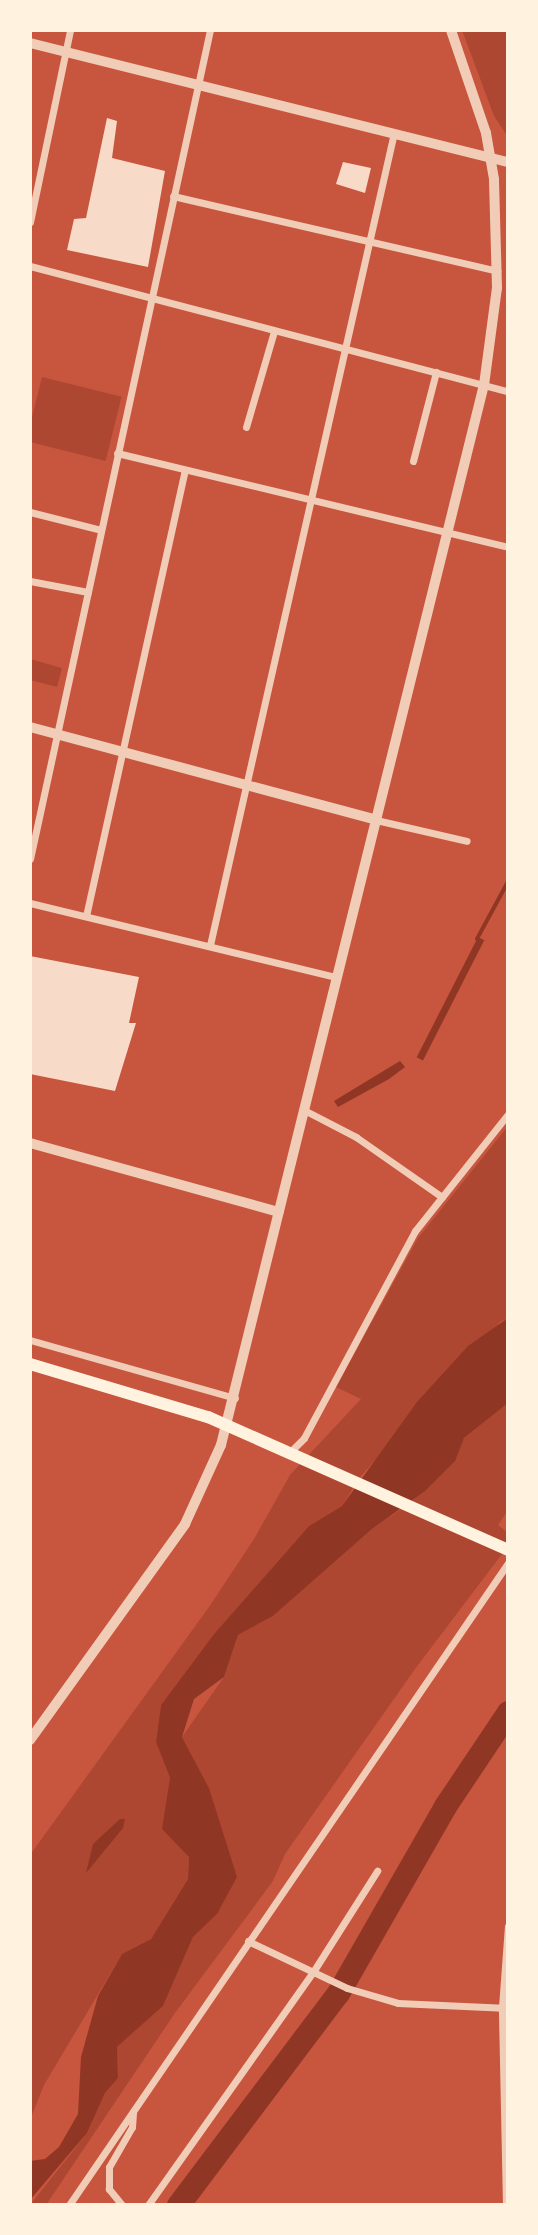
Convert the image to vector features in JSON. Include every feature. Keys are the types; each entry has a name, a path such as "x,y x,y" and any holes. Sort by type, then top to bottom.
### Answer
{"main road":[{"path":"30,1364 208,1417 508,1550"}],"street":[{"path":"30,222 70,30"},
{"path":"30,859 210,30"},
{"path":"30,1740 185,1524 213,1468 235,1398 484,385 493,339 497,271 492,158 451,30"},
{"path":"30,43 198,84 393,137 508,162"},
{"path":"210,945 310,500 347,350 393,137"},
{"path":"173,196 497,271"},
{"path":"30,266 508,391"},
{"path":"246,427 274,331"},
{"path":"413,461 436,372"},
{"path":"117,453 508,547"},
{"path":"86,916 185,471"},
{"path":"30,512 101,530"},
{"path":"30,580 88,592"},
{"path":"30,727 376,820 467,841"},
{"path":"30,903 337,976"},
{"path":"304,1110 356,1137 442,1197"},
{"path":"289,1454 304,1438 415,1231 508,1114"},
{"path":"30,1143 279,1212"},
{"path":"30,1340 235,1398"},
{"path":"69,2205 508,1563"},
{"path":"148,2205 314,1972 377,1871"},
{"path":"506,2205 505,2008 508,1926"},
{"path":"248,1941 347,1988 398,2003 505,2008"},
{"path":"122,2205 110,2189 109,2167 132,2127 133,2109"}],"shaded area":[{"path":"462,30 508,30 508,137 494,116"},
{"path":"42,377 122,397 106,461 30,442 30,425"},
{"path":"30,659 62,668 57,687 30,680"},
{"path":"478,937 484,940 423,1060 417,1057"},
{"path":"400,1061 405,1067 389,1079 338,1107 334,1101"},
{"path":"508,1126 508,1318 500,1322 360,1477 342,1506 309,1526 214,1634 161,1705 156,1742 170,1778 176,1840 189,1857 188,1879 151,1939 122,1954 44,2085 30,2120 30,1855 209,1607 254,1539 290,1475 361,1399 336,1387 418,1238"},
{"path":"508,1318 508,1403 464,1438 455,1461 425,1491 372,1529 273,1616 238,1635 224,1677 194,1699 182,1737 209,1788 237,1877 217,1914 193,1937 163,2006 117,2047 118,2078 105,2093 87,2133 30,2200 30,2161 45,2159 59,2147 78,2114 81,2057 98,1996 122,1954 151,1939 188,1879 189,1857 162,1829 170,1778 156,1742 161,1705 214,1634 309,1526 342,1506 417,1402 468,1346"},
{"path":"508,1403 508,1510 498,1525 508,1533 508,1546 415,1669 285,1854 273,1881 175,2013 46,2205 30,2205 87,2133 105,2093 118,2078 117,2047 163,2006 193,1937 217,1914 220,1830 209,1788 182,1737 224,1677 238,1635 273,1616 372,1529 410,1503 454,1461 464,1438"},
{"path":"120,1819 125,1819 123,1828 86,1873 93,1844"}],"building":[{"path":"107,118 117,121 112,158 165,171 148,267 67,250 74,219 86,218"},
{"path":"343,162 371,168 365,193 336,184"},
{"path":"30,956 139,977 129,1023 136,1023 115,1091 30,1074"}],"waterway":[{"path":"477,939 508,882"},
{"path":"178,2205 338,1993 445,1806 508,1712"}]}
